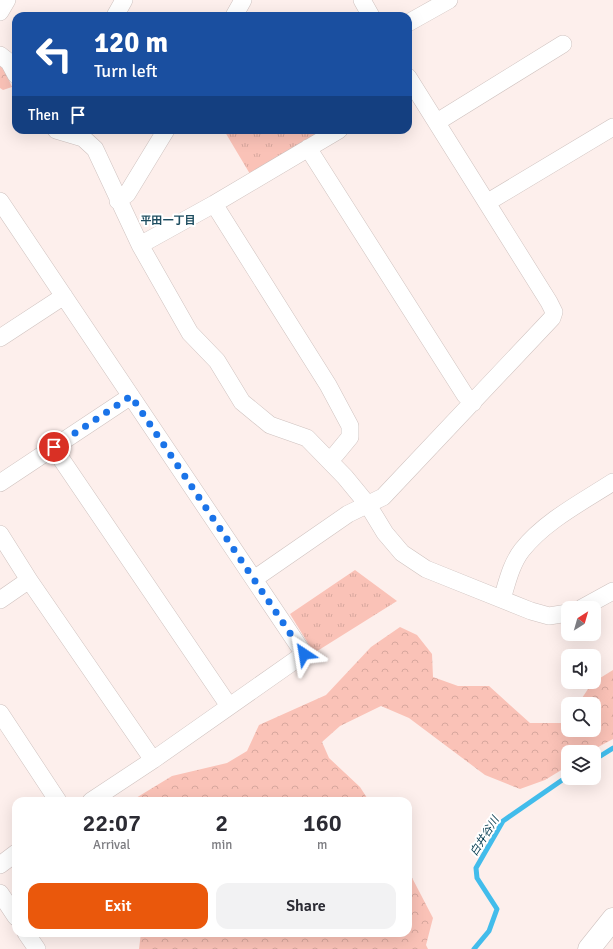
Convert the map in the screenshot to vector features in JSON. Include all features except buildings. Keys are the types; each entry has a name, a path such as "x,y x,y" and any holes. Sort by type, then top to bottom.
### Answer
{"street":[{"path":"0,12 8,0"},
{"path":"117,12 124,0"},
{"path":"236,12 243,0"},
{"path":"362,0 369,12"},
{"path":"412,22 449,0"},
{"path":"437,122 563,44"},
{"path":"0,55 9,62 12,67"},
{"path":"254,579 348,514 383,497 545,327 552,318 554,312 488,202 437,122 412,87"},
{"path":"488,202 613,127"},
{"path":"70,134 83,138 96,149 118,201 140,245 190,332 217,361 242,402 270,425 307,438 329,460 368,505 385,533 402,553 426,569 531,611 549,616 561,614"},
{"path":"118,201 127,194 164,134"},
{"path":"140,245 214,204 332,134"},
{"path":"308,148 465,395 473,403"},
{"path":"0,201 304,654 98,797"},
{"path":"214,204 328,385 350,426 350,437 329,460"},
{"path":"0,338 64,296"},
{"path":"0,483 131,396"},
{"path":"54,447 229,706"},
{"path":"502,599 521,551 556,519 613,482"},
{"path":"0,534 29,580 153,760"},
{"path":"0,600 29,580"},
{"path":"595,601 613,591"},
{"path":"0,713 55,797"},
{"path":"0,864 12,856"},
{"path":"0,893 12,911"},
{"path":"589,949 613,920"},
{"path":"29,937 37,949"}],"green space":[{"path":"0,66 4,69 12,87 3,90 0,88"},
{"path":"226,134 318,134 250,174"},
{"path":"355,570 397,601 314,653 290,614"},
{"path":"400,627 417,635 432,654 433,677 458,686 489,686 530,723 561,723 561,737 601,737 601,697 583,697 588,689 601,689 601,677 613,670 613,739 601,746 561,745 561,770 545,780 520,789 485,775 409,718 381,706 340,726 322,742 329,758 360,787 366,797 138,797 172,776 227,763 247,751 259,725 326,695 371,647"},
{"path":"412,878 433,918 426,945 428,949 139,949 140,937 412,937"}],"waterway":[{"name":"白井谷川","path":"601,756 613,748"},
{"name":"白井谷川","path":"474,949 489,931 497,909 477,878 476,868 503,821 561,781"}],"district":[{"name":"平田一丁目","path":"168,220"}],"route":[{"path":"54,447 131,396 304,654"}]}
